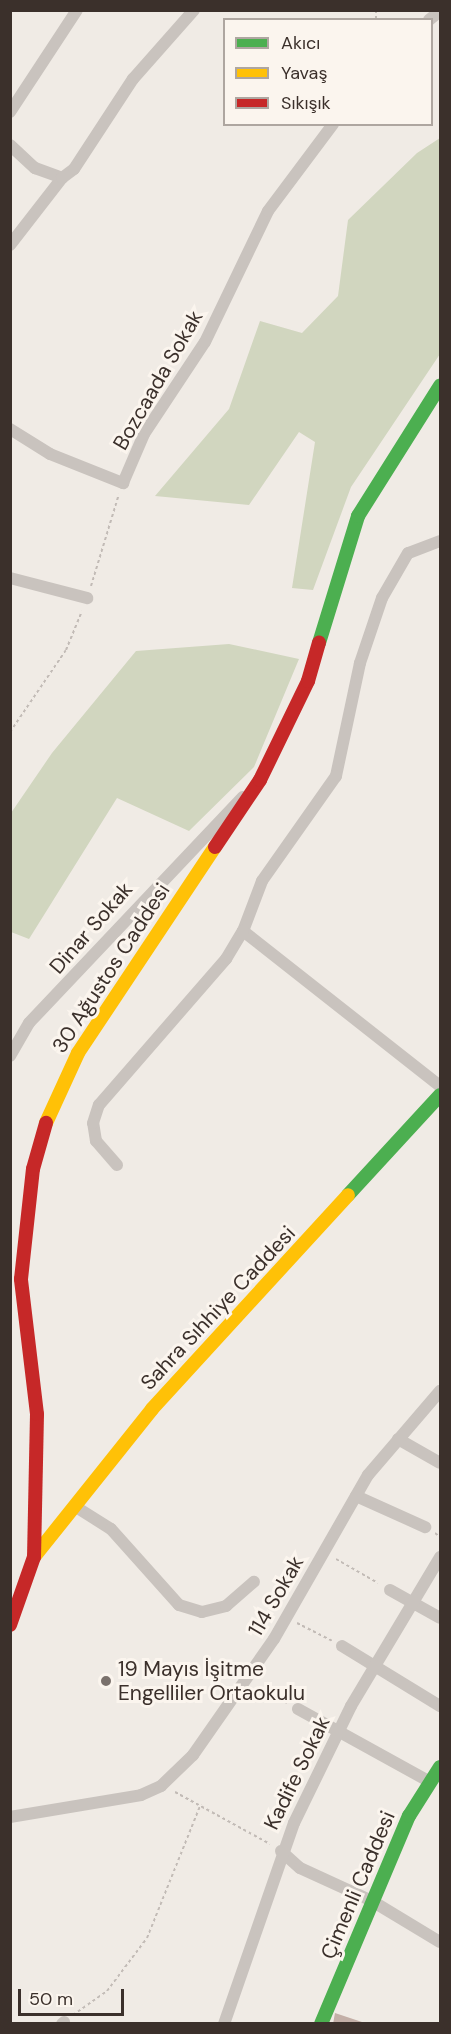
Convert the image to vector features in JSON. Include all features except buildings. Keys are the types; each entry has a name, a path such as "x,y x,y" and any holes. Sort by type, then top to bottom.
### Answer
{"main road":[{"name":"30 Ağustos Caddesi","path":"10,1625 34,1557 37,1414 21,1279 33,1169 51,1107 78,1053 261,780 308,681 357,516 441,386"},
{"name":"Sahra Sıhhiye Caddesi","path":"34,1557 152,1409 441,1095"},
{"name":"Çimenli Caddesi","path":"321,2024 372,1901 430,1782 441,1767"}],"street":[{"path":"10,112 77,10"},
{"path":"10,245 62,177 74,169 133,79 194,10"},
{"name":"Bozcaada Sokak","path":"123,483 144,434 205,342 268,211 332,126"},
{"path":"10,145 35,168 62,177"},
{"path":"10,429 50,454 123,483"},
{"path":"117,1165 96,1141 93,1123 99,1105 243,931 262,881 336,776 360,663 382,598 408,553 441,541"},
{"path":"10,578 87,598"},
{"name":"Dinar Sokak","path":"10,1056 29,1023 152,887 261,780"},
{"path":"243,931 441,1086"},
{"name":"114 Sokak","path":"10,1817 87,1807 161,1786 193,1755 248,1681 356,1496 398,1438 441,1391"},
{"path":"427,1407 441,1411"},
{"path":"398,1438 441,1463"},
{"path":"356,1496 425,1527"},
{"path":"75,1507 111,1529 179,1605 202,1612 226,1606 254,1582"},
{"name":"Kadife Sokak","path":"224,2024 282,1851 339,1731 441,1557"},
{"path":"390,1590 441,1618"},
{"path":"342,1646 441,1706"},
{"path":"298,1709 430,1782"},
{"path":"282,1851 300,1868 372,1901 441,1942"}],"path":[{"name":"Bozcaada Sokak","path":"10,732 66,650 87,598 123,483"},
{"path":"323,1552 390,1590"},
{"path":"286,1618 342,1646"},
{"path":"248,1681 298,1709"},
{"path":"161,1786 201,1804 282,1851"},
{"path":"63,2023 107,1991 147,1938 201,1804"}],"green space":[{"path":"440,138 440,354 351,487 313,590 292,588 315,442 299,432 249,505 155,496 229,409 260,321 302,333 338,296 348,220 417,153"},
{"path":"229,644 299,659 254,767 189,831 117,798 29,939 11,932 11,813 52,753 136,651"}],"traffic: fast":[{"path":"319,643 358,516 440,386"},
{"path":"348,1195 440,1095"},
{"path":"321,2024 409,1816 440,1767"}],"traffic: slow":[{"path":"46,1123 78,1053 215,847"},
{"path":"34,1557 152,1409 348,1195"}],"traffic: jam":[{"path":"215,847 260,780 308,681 319,643"},
{"path":"10,1625 34,1557 37,1414 21,1279 33,1169 46,1123"}],"place":[{"name":"19 Mayıs İşitme Engelliler Ortaokulu","path":"106,1681"}]}
